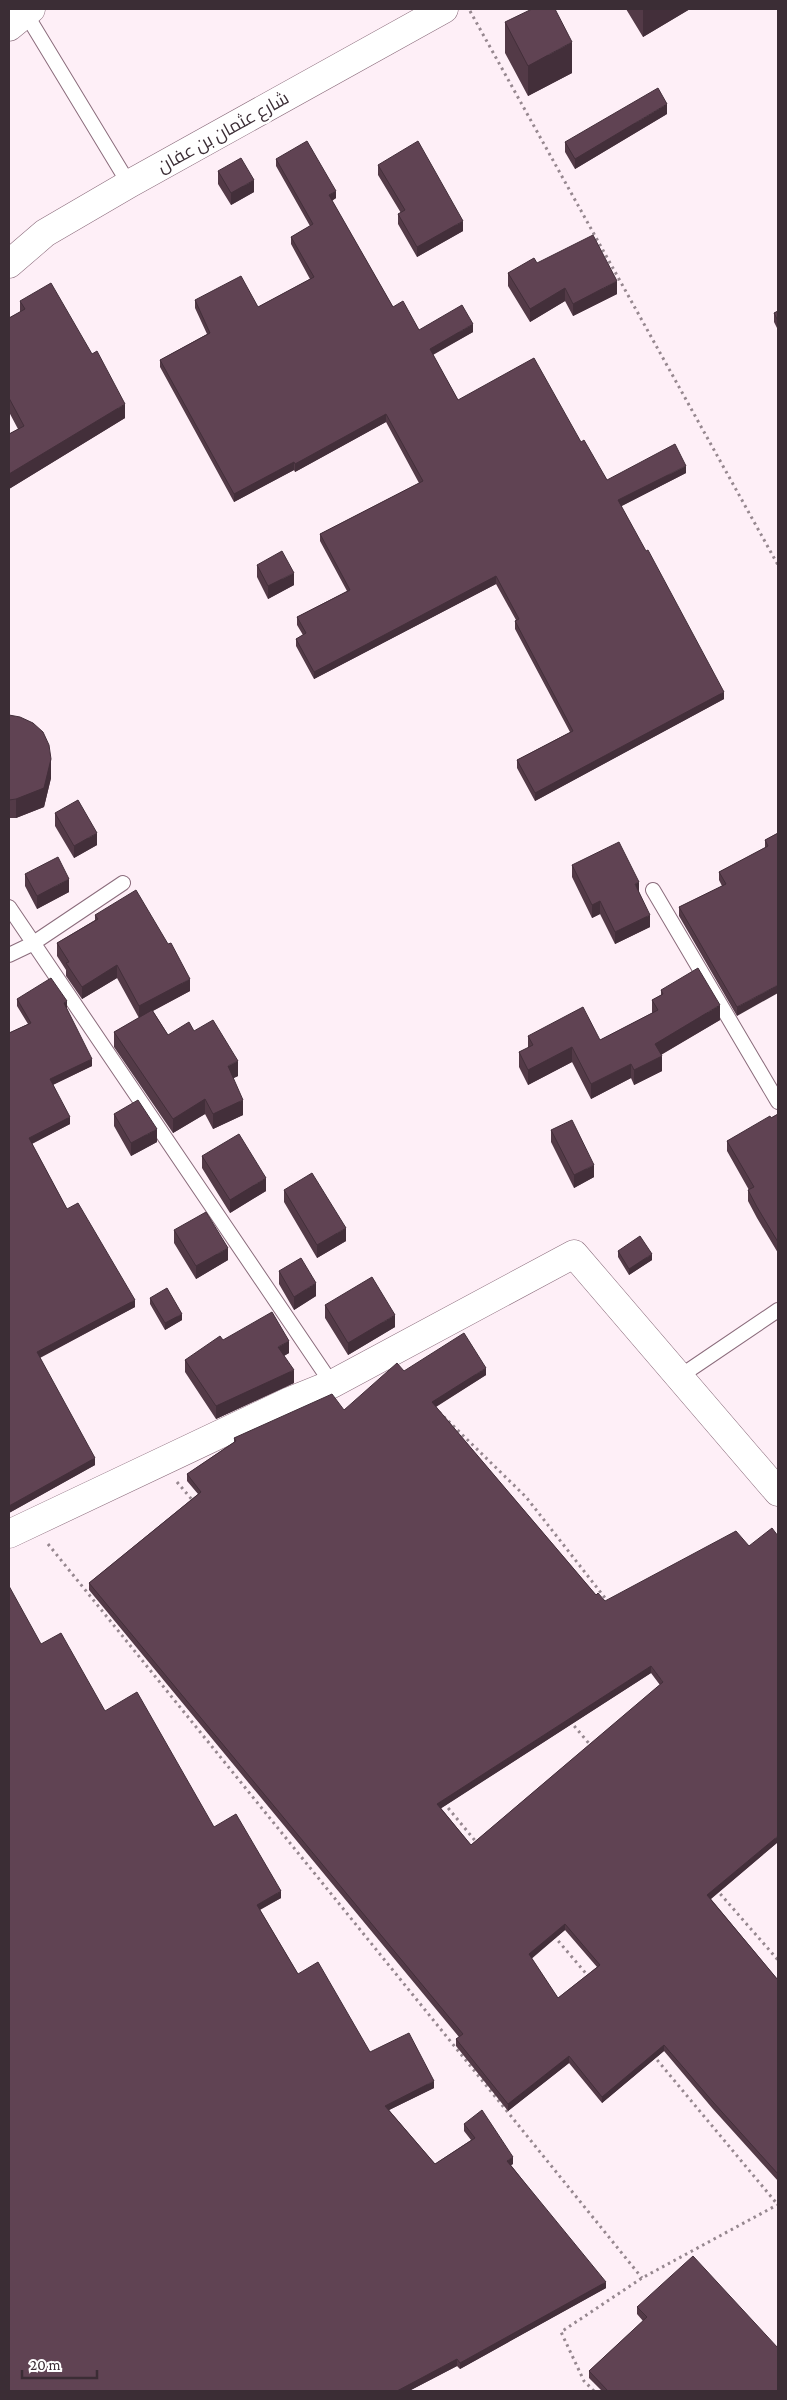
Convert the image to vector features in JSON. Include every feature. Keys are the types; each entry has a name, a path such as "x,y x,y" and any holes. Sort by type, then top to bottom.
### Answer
{"street":[{"name":"شارع عثمان بن عفان","path":"9,264 45,233 129,184 444,9"},
{"path":"20,1528 290,1401 332,1384 574,1254 778,1492"}],"lane":[{"path":"22,14 129,184"},
{"path":"9,955 32,944 123,883"},
{"path":"653,890 778,1102"},
{"path":"9,907 32,944 332,1384"},
{"path":"678,1377 778,1310"}],"path":[{"path":"469,9 778,565"},
{"path":"436,1408 526,1496 611,1606"},
{"path":"161,1462 199,1508"},
{"path":"20,1528 642,2278"},
{"path":"563,1714 596,1751"},
{"path":"441,1799 479,1845"},
{"path":"713,1885 778,1960"},
{"path":"549,1929 593,1983"},
{"path":"594,2391 584,2381 561,2332 642,2278 778,2205 650,2052"}],"building":[{"path":"532,9 555,9 572,42 528,66 505,22"},
{"path":"658,88 667,104 575,159 565,142"},
{"path":"307,141 336,191 329,195 393,307 403,301 419,330 462,305 473,324 430,349 458,400 534,358 581,442 584,440 607,480 675,444 686,466 618,500 646,551 648,550 724,692 535,793 517,760 573,731 515,621 519,619 496,576 314,672 296,639 306,633 297,617 350,590 320,534 423,481 386,414 295,464 294,462 234,494 160,360 210,333 195,300 241,276 258,307 314,277 291,237 313,224 276,159"},
{"path":"418,141 463,221 417,247 398,214 405,210 378,165"},
{"path":"241,158 254,180 231,193 218,171"},
{"path":"593,235 617,281 573,304 565,288 530,309 508,273 534,258 537,263"},
{"path":"51,283 92,354 97,351 125,404 9,474 9,434 24,426 9,398 9,318 25,309 20,301"},
{"path":"778,311 778,321 774,313"},
{"path":"282,551 294,573 268,586 257,565"},
{"path":"9,715 20,717 33,723 43,732 49,745 51,759 44,788 9,800"},
{"path":"78,800 97,833 74,846 55,813"},
{"path":"778,833 778,985 737,1007 679,907 726,884 719,872 768,846 765,840"},
{"path":"619,842 639,882 635,884 650,915 615,932 600,901 592,905 572,865"},
{"path":"58,857 69,879 37,896 25,874"},
{"path":"136,890 168,944 171,943 190,979 139,1006 117,965 82,987 66,963 69,962 57,943 98,919 95,915"},
{"path":"698,968 720,1005 655,1044 662,1056 634,1070 631,1064 591,1084 572,1047 528,1070 519,1052 533,1045 528,1036 583,1007 600,1040 658,1010 652,1000 663,994 661,990"},
{"path":"51,978 67,1001 64,1003 92,1059 50,1079 70,1117 29,1138 67,1209 78,1203 135,1300 37,1352 95,1458 9,1506 9,1033 31,1023 17,999"},
{"path":"152,1010 168,1035 189,1022 194,1031 213,1020 238,1061 228,1066 243,1100 213,1114 205,1099 173,1119 114,1032"},
{"path":"138,1100 157,1129 131,1143 114,1114"},
{"path":"778,1114 778,1242 748,1190 754,1187 727,1141 770,1116 771,1118"},
{"path":"572,1120 594,1165 574,1175 551,1130"},
{"path":"239,1134 266,1178 230,1200 202,1156"},
{"path":"312,1173 346,1228 317,1245 284,1190"},
{"path":"206,1212 228,1248 196,1266 174,1230"},
{"path":"640,1236 652,1254 629,1269 618,1251"},
{"path":"301,1258 316,1283 294,1297 279,1271"},
{"path":"372,1277 395,1315 348,1343 325,1305"},
{"path":"167,1288 182,1314 165,1323 150,1298"},
{"path":"272,1312 289,1341 278,1347 294,1370 216,1406 185,1360 220,1336 223,1340"},
{"path":"464,1333 486,1368 432,1402 596,1595 598,1593 605,1601 736,1531 749,1546 772,1528 778,1536 778,1836 707,1895 778,1980 778,2174 664,2045 602,2097 569,2056 508,2104 456,2039 463,2034 89,1583 201,1492 187,1474 236,1441 234,1438 332,1394 344,1410 397,1363 404,1371","holes":["651,1666 663,1682 471,1845 437,1804","565,1924 600,1965 558,1998 529,1954"]},
{"path":"9,1586 41,1644 61,1633 105,1711 137,1692 214,1827 236,1814 281,1891 257,1905 298,1974 318,1962 370,2052 409,2033 434,2081 385,2106 435,2164 475,2138 464,2124 482,2110 513,2157 507,2161 606,2282 460,2363 457,2359 397,2391 9,2391"},
{"path":"693,2256 778,2348 778,2391 608,2391 589,2371 647,2317 637,2307"}]}
